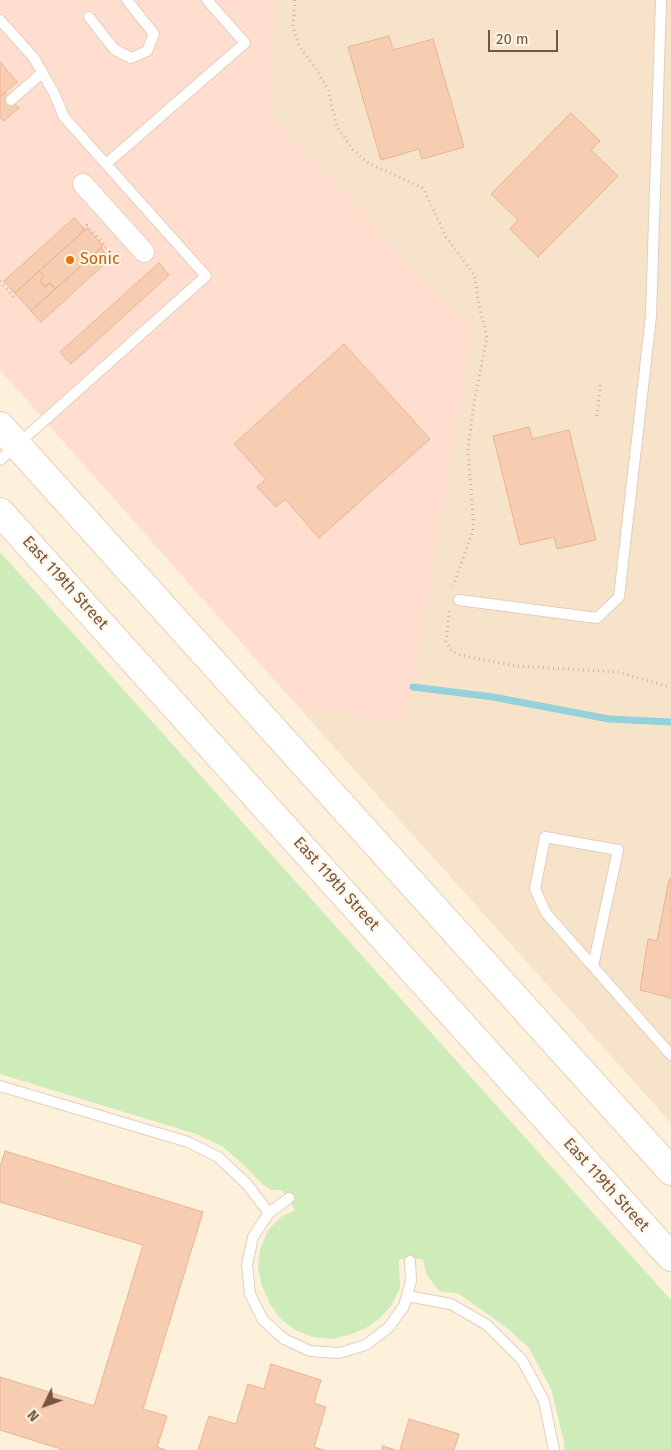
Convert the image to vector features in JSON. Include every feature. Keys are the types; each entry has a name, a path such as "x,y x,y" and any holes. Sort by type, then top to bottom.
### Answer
{"main road":[{"path":"5,443 671,1171"},
{"name":"East 119th Street","path":"0,512 671,1257"}],"street":[{"path":"83,184 144,252"}],"lane":[{"path":"89,18 114,49 131,58 139,55 147,51 154,34 128,0"},
{"path":"106,164 245,43 207,0"},
{"path":"459,600 598,618 619,597 651,316 661,0"},
{"path":"0,20 34,58 54,93 64,117 206,276 5,443"},
{"path":"11,100 42,73"},
{"path":"593,966 618,850 545,837 535,889 546,913 671,1055"},
{"path":"0,1086 188,1142 218,1157 246,1183 269,1213"},
{"path":"290,1198 269,1213 253,1237 247,1265 250,1294 263,1320 284,1339 310,1351 339,1353 366,1344 389,1327 404,1306 411,1281 410,1260"},
{"path":"407,1296 451,1304 487,1325 522,1360 544,1401 554,1450"}],"path":[{"path":"295,0 293,27 299,46 328,89 337,127 353,150 370,164 423,188 446,237 475,276 478,301 487,337 474,403 468,449 473,513 472,531 451,592"},
{"path":"83,229 87,226 106,246 102,250"},
{"path":"0,280 14,297 17,295"},
{"path":"597,416 601,381"},
{"path":"449,608 446,642 453,652 464,656 517,666 617,672 671,687"}],"shaded area":[{"path":"0,0 275,0 270,114 472,330 407,722 299,708 0,370"},
{"path":"275,0 671,0 671,1123 299,708 407,721 270,114"}],"green space":[{"path":"0,552 671,1300 671,1450 564,1450 564,1442 551,1389 529,1348 507,1328 459,1294 439,1291 426,1274 423,1259 399,1259 400,1288 392,1305 380,1318 366,1328 332,1339 313,1337 295,1330 281,1319 270,1304 262,1286 258,1268 260,1249 268,1230 281,1217 295,1210 282,1190 272,1190 263,1185 222,1146 196,1134 0,1074"}],"building":[{"path":"389,36 393,50 433,39 464,147 422,159 419,149 381,160 348,47"},
{"path":"0,62 17,82 0,97"},
{"path":"5,93 19,108 4,121 0,117 0,97"},
{"path":"571,113 600,141 591,150 618,176 538,257 510,229 518,220 491,194"},
{"path":"74,218 85,230 15,293 4,281"},
{"name":"Sonic","path":"87,228 103,246 55,289 50,283 45,287 40,281 44,276 39,271"},
{"path":"101,248 110,259 41,322 31,311"},
{"path":"159,263 169,275 71,364 60,352"},
{"path":"39,271 44,276 40,281 45,287 50,283 55,289 31,311 15,293"},
{"path":"344,344 430,439 319,538 285,499 276,507 257,487 266,479 234,444"},
{"path":"529,427 532,439 569,430 596,540 557,549 554,537 520,545 493,436"},
{"path":"671,878 671,998 640,990 648,939 657,941 669,880"},
{"path":"5,1151 203,1212 143,1409 167,1416 157,1447 166,1450 64,1450 0,1430 0,1377 94,1406 143,1245 0,1202 0,1167"},
{"path":"271,1364 321,1380 314,1403 326,1407 314,1447 324,1450 198,1450 209,1416 236,1424 248,1384 264,1389"},
{"path":"409,1419 459,1434 454,1450 400,1450"},
{"path":"383,1446 395,1450 382,1450"}],"waterway":[{"path":"413,687 493,697 609,719 671,722"}],"place":[{"name":"Sonic","path":"70,260"}]}
